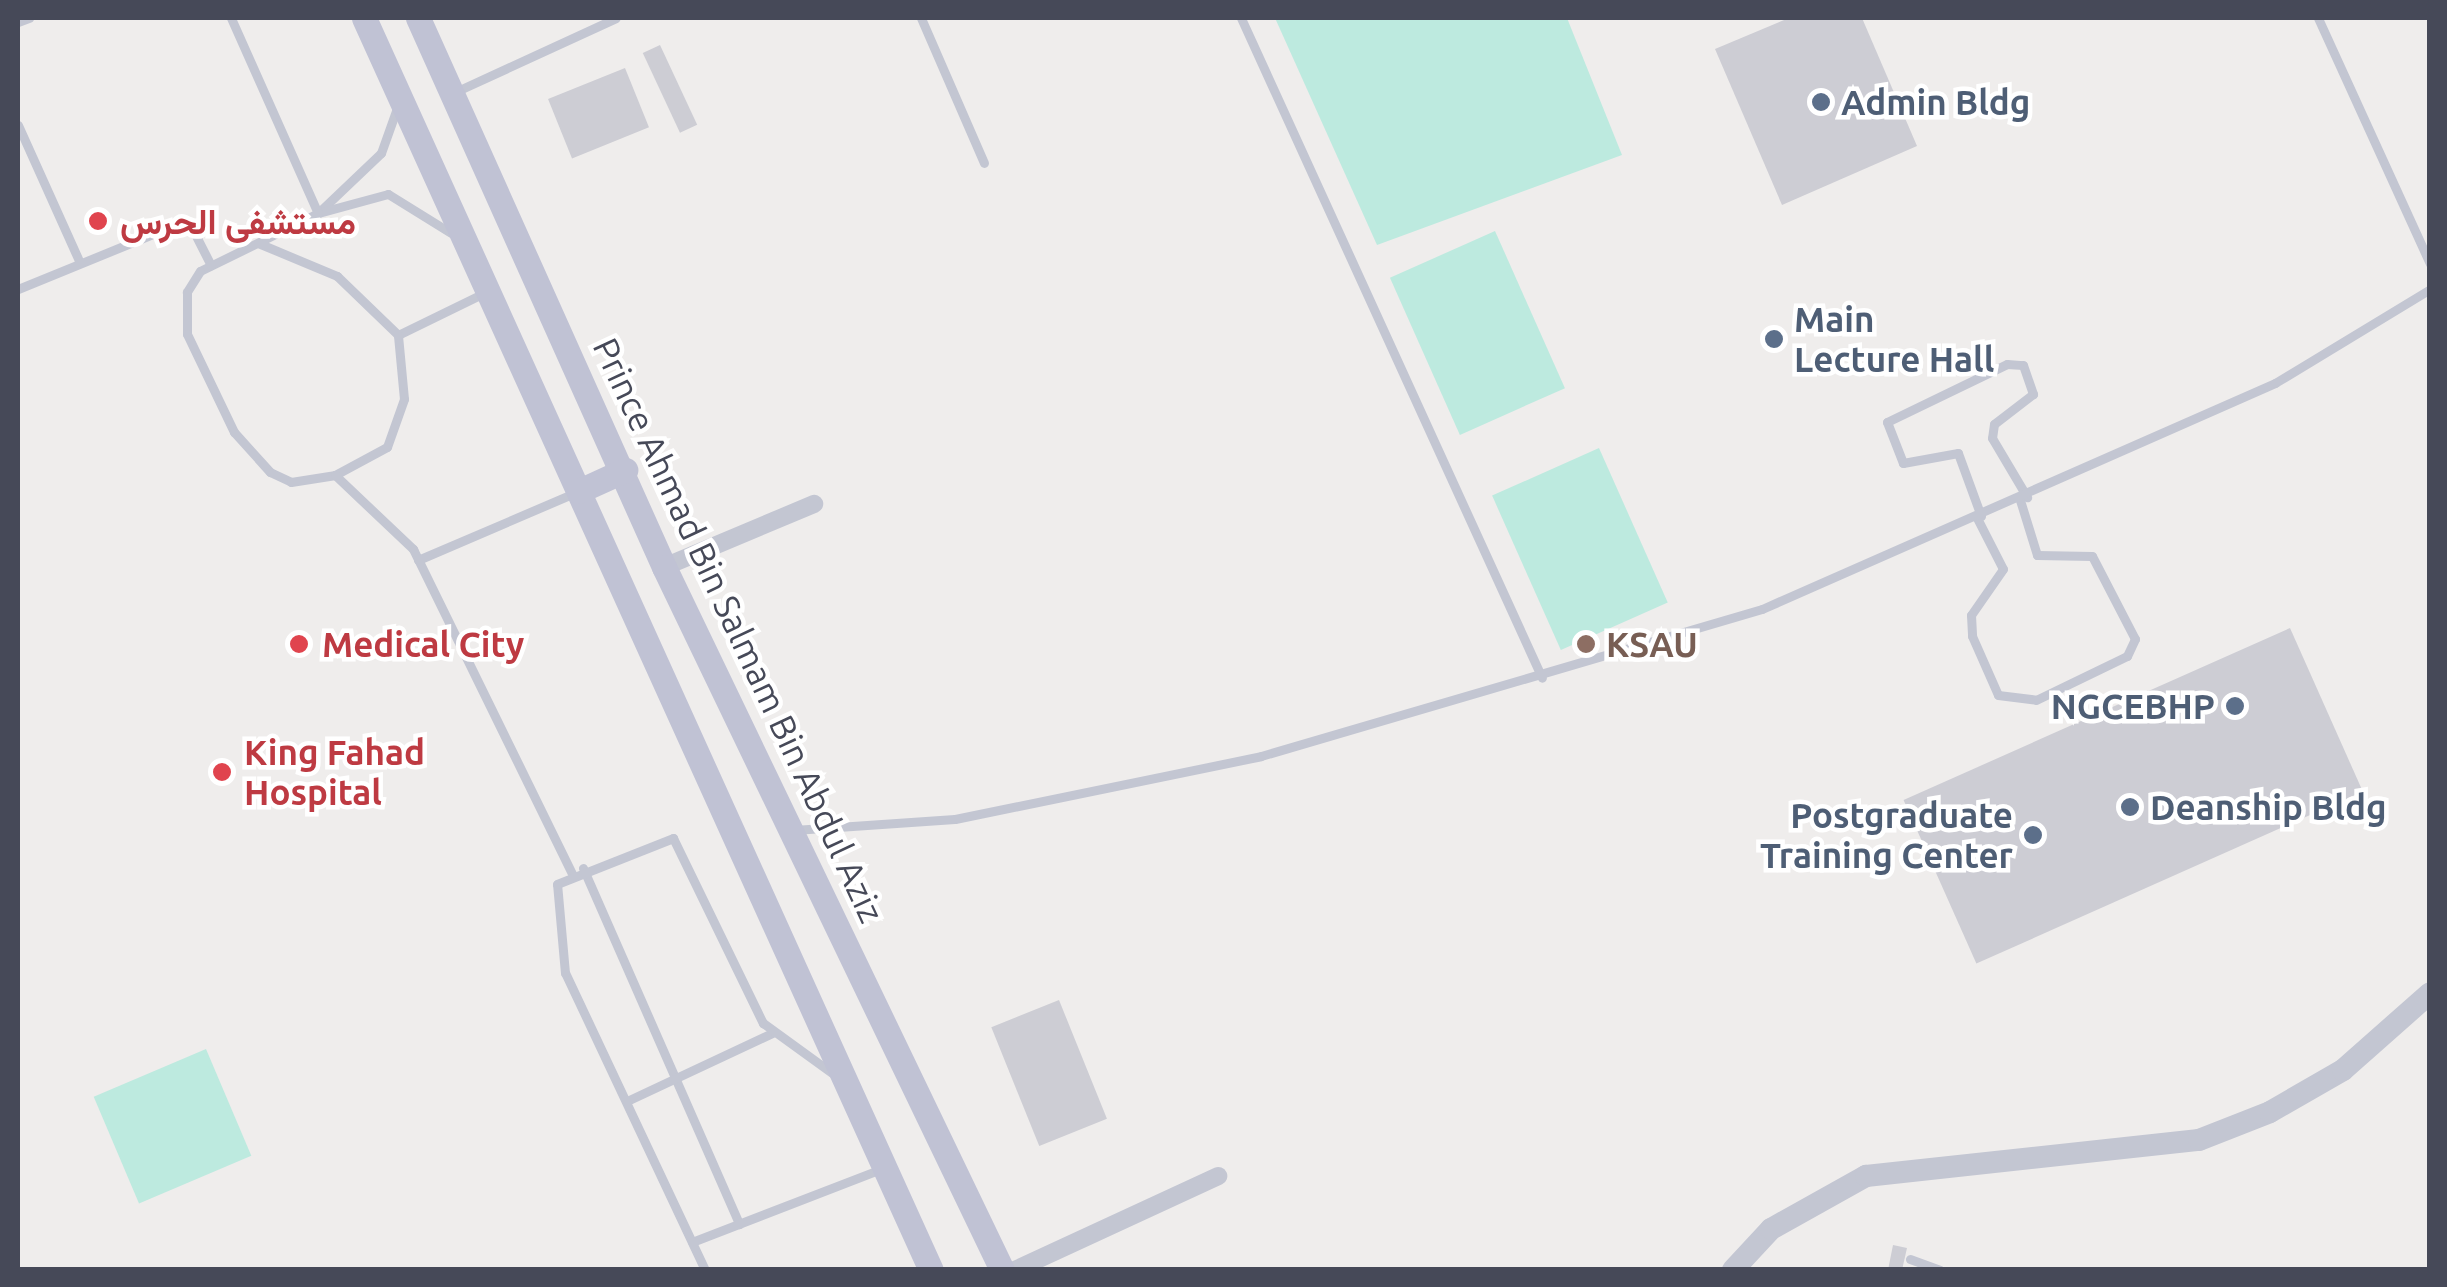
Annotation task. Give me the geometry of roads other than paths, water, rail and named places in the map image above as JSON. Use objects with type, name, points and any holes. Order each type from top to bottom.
[{"type":"main road","points":[[364,18],[466,250],[493,288],[579,491],[931,1270]]},
{"type":"main road","name":"Prince Ahmad Bin Salmam Bin Abdul Aziz","points":[[418,18],[625,470],[664,566],[1002,1270]]},
{"type":"main road","points":[[579,491],[625,470]]},
{"type":"street","points":[[664,566],[814,504]]},
{"type":"street","points":[[1733,1270],[1771,1229],[1866,1176],[2074,1158],[2217,1133],[2343,1070],[2430,993]]},
{"type":"street","points":[[1015,1270],[1218,1176]]},
{"type":"lane","points":[[18,22],[29,18]]},
{"type":"lane","points":[[232,18],[318,214]]},
{"type":"lane","points":[[453,92],[616,18]]},
{"type":"lane","points":[[921,18],[984,163]]},
{"type":"lane","points":[[1241,18],[1542,678]]},
{"type":"lane","points":[[2318,18],[2430,264]]},
{"type":"lane","points":[[318,214],[390,140],[400,95]]},
{"type":"lane","points":[[18,125],[80,264]]},
{"type":"lane","points":[[258,242],[337,276],[398,335],[404,399],[387,446],[336,475],[291,482],[270,472],[234,432],[187,334],[187,292],[211,266],[258,242],[318,214],[388,194],[438,218],[466,250]]},
{"type":"lane","points":[[18,289],[174,225],[194,234],[211,266]]},
{"type":"lane","points":[[398,335],[493,288]]},
{"type":"lane","points":[[789,831],[974,815],[1261,756],[1542,678],[1762,609],[2023,498],[2275,383],[2430,289]]},
{"type":"lane","points":[[2006,364],[2023,366],[2034,394],[1994,424],[1992,438],[2023,498],[2037,556],[2092,556],[2136,639],[2126,656],[2036,700],[1998,695],[1972,636],[1971,615],[2002,569],[1979,517],[1958,452],[1902,463],[1887,422],[2006,364]]},
{"type":"lane","points":[[336,475],[418,560],[572,873]]},
{"type":"lane","points":[[418,560],[579,491]]},
{"type":"lane","points":[[705,1270],[558,950],[554,894],[572,873],[673,838],[772,1033],[847,1082]]},
{"type":"lane","points":[[584,868],[739,1224]]},
{"type":"lane","points":[[627,1101],[772,1033]]},
{"type":"lane","points":[[692,1242],[883,1169]]},
{"type":"lane","points":[[1910,1259],[1940,1270]]},
{"type":"place","name":"Admin Bldg","points":[[1821,102]]},
{"type":"place","name":"مستشفى الحرس","points":[[98,221]]},
{"type":"place","name":"Main Lecture Hall","points":[[1774,339]]},
{"type":"place","name":"Medical City","points":[[299,644]]},
{"type":"place","name":"KSAU","points":[[1586,644]]},
{"type":"place","name":"NGCEBHP","points":[[2235,706]]},
{"type":"place","name":"King Fahad Hospital","points":[[222,772]]},
{"type":"place","name":"Deanship Bldg","points":[[2130,807]]},
{"type":"place","name":"Postgraduate Training Center","points":[[2033,835]]}]
